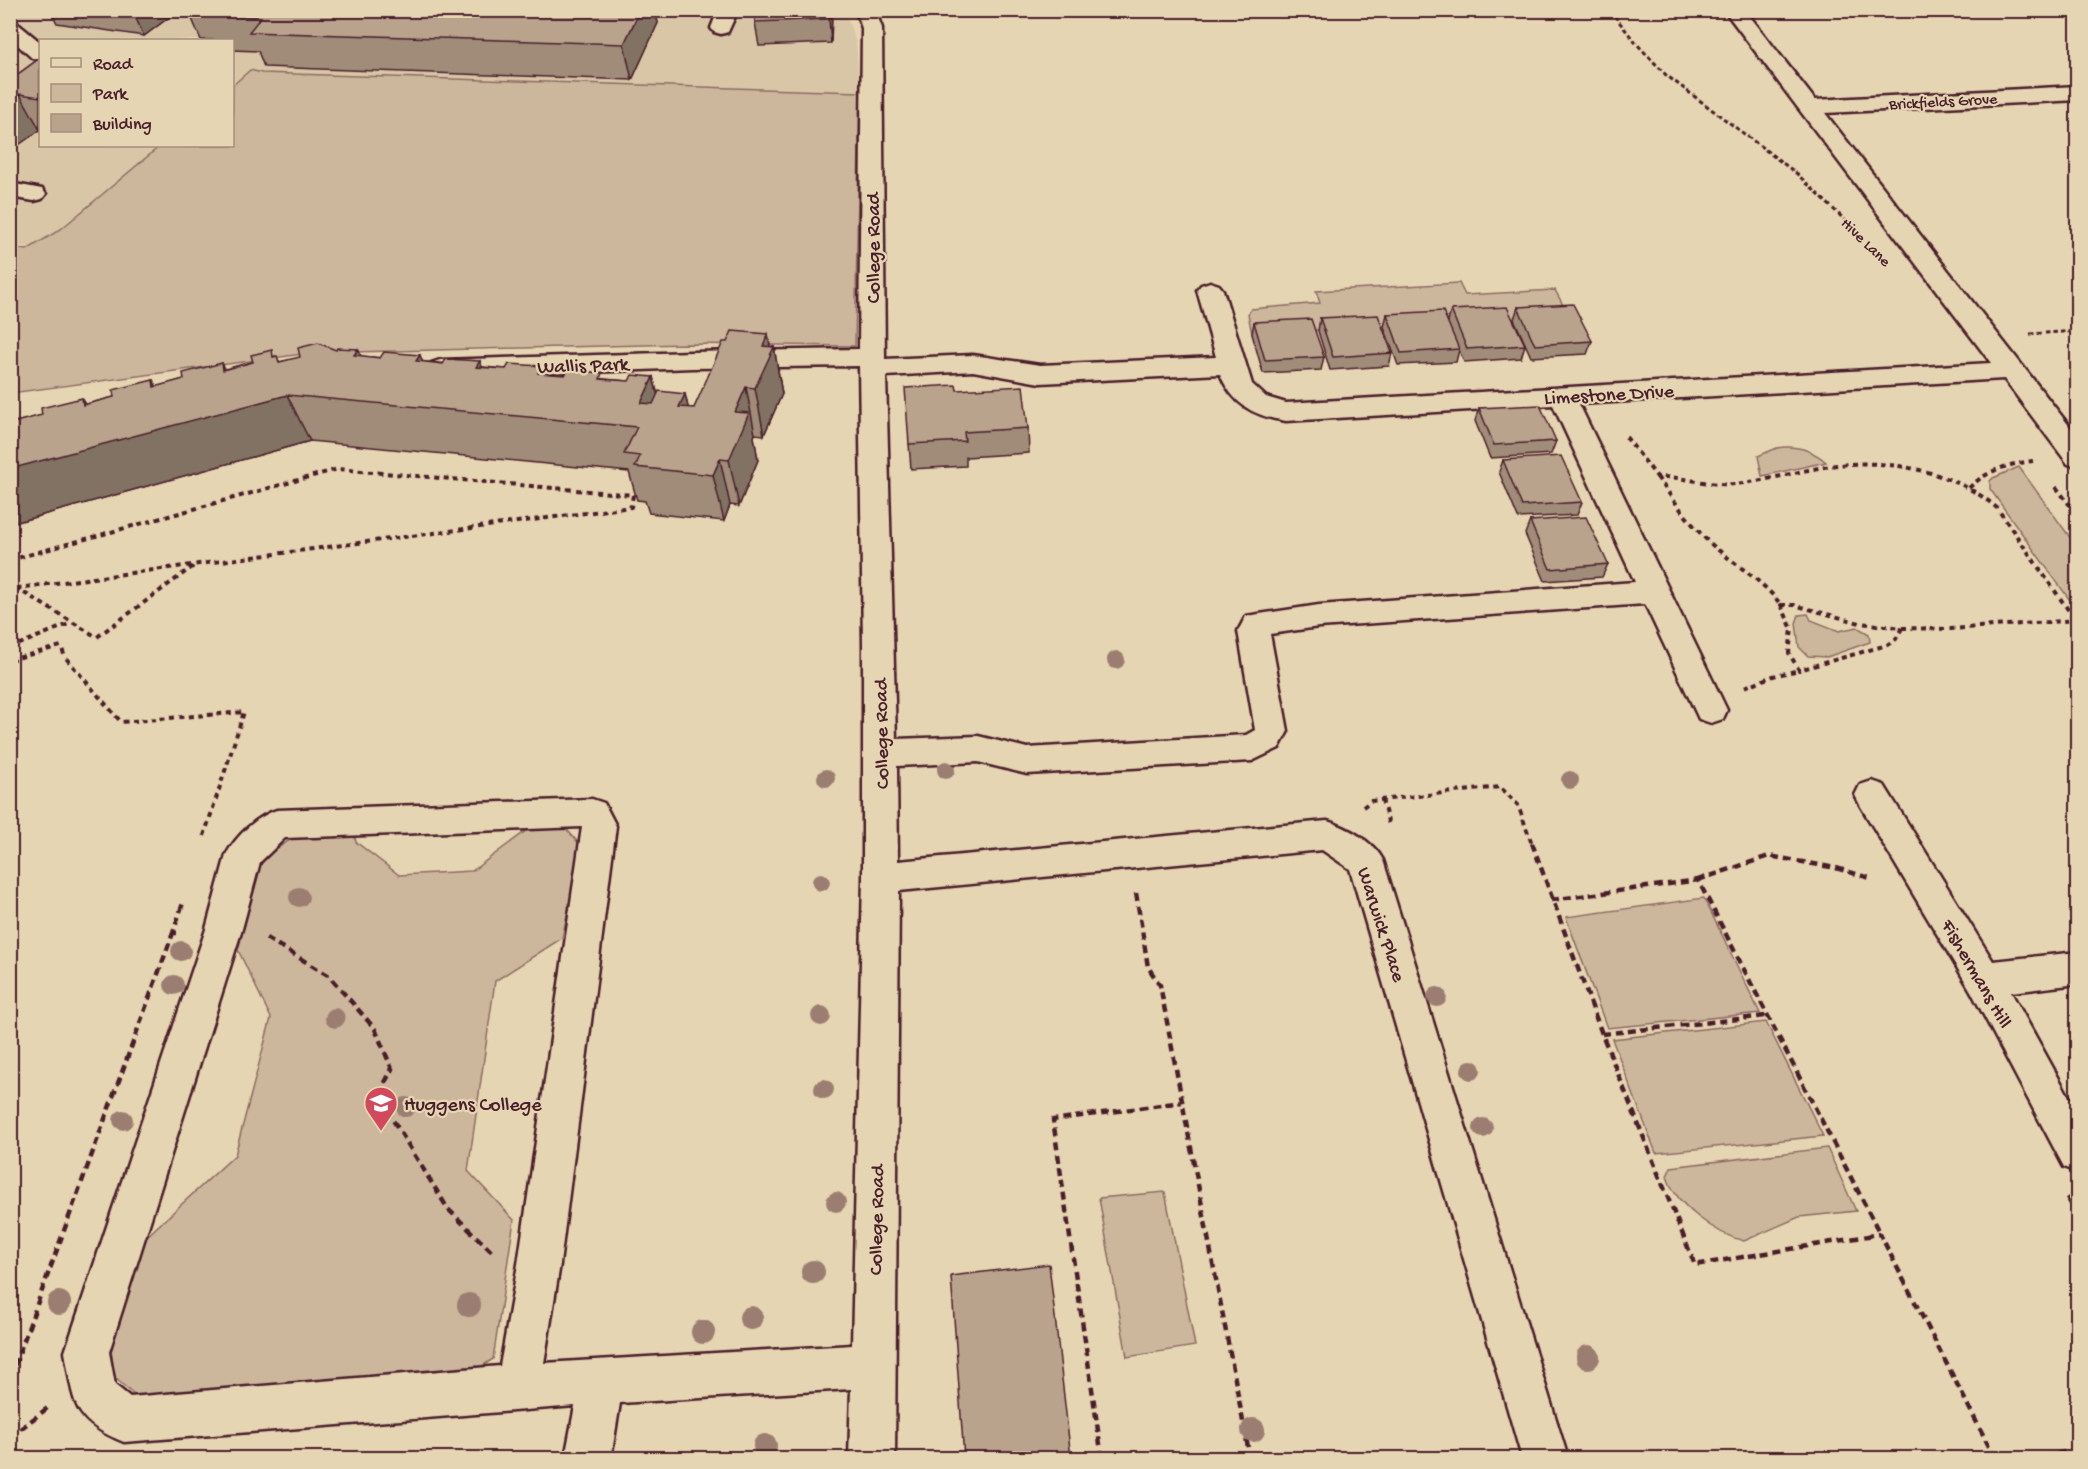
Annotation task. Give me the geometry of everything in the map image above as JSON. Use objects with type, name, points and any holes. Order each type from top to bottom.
[{"type":"street","name":"College Road","points":[[865,10],[872,27],[872,362],[881,753],[872,1458]]},
{"type":"street","name":"Hive Lane","points":[[1734,10],[2078,458]]},
{"type":"street","points":[[10,27],[39,52]]},
{"type":"street","name":"Brickfields Grove","points":[[1808,107],[2078,93]]},
{"type":"street","points":[[10,190],[34,194]]},
{"type":"street","name":"Limestone Drive","points":[[1210,290],[1237,384],[1248,397],[1266,408],[1286,412],[2010,370]]},
{"type":"street","name":"Wallis Park","points":[[410,370],[692,360],[974,363],[1040,374],[1231,365]]},
{"type":"street","points":[[1562,396],[1653,592],[1708,703]]},
{"type":"street","points":[[881,753],[978,749],[1027,761],[1252,748],[1267,739],[1272,728],[1254,631],[1257,624],[1319,616],[1653,592]]},
{"type":"street","name":"Fishermans Hill","points":[[1872,795],[1984,980],[2078,1153]]},
{"type":"street","points":[[518,1387],[539,1264],[598,826],[592,813],[277,824],[244,855],[224,929],[87,1352],[95,1398],[124,1420],[518,1387],[873,1366]]},
{"type":"street","points":[[881,878],[1328,835]]},
{"type":"street","name":"Warwick Place","points":[[1328,835],[1365,860],[1545,1458]]},
{"type":"street","points":[[1984,980],[2078,968]]},
{"type":"street","points":[[588,1458],[601,1382]]},
{"type":"path","name":"Hive Lane","points":[[1610,10],[1635,42],[1666,75],[1796,173],[1852,227]]},
{"type":"path","points":[[1623,433],[1707,540],[1770,590],[1781,605],[1792,629],[1789,653],[1799,670]]},
{"type":"path","points":[[1969,488],[1981,477],[2011,464],[2036,460],[2029,452]]},
{"type":"path","points":[[1657,477],[1665,476],[1716,485],[1755,482],[1838,465],[1864,465],[1921,473],[1950,480],[1986,498],[1997,508],[2077,621]]},
{"type":"path","points":[[10,560],[338,469],[633,495],[631,507],[13,588]]},
{"type":"path","points":[[2054,485],[2078,516]]},
{"type":"path","points":[[13,588],[97,637],[195,564]]},
{"type":"path","points":[[1781,605],[1794,605],[1860,623],[1902,628],[1962,629],[2077,621]]},
{"type":"path","points":[[10,648],[72,622]]},
{"type":"path","points":[[1708,703],[1773,676],[1887,645],[1896,639],[1902,628]]},
{"type":"path","points":[[10,660],[61,646],[65,657],[121,722],[244,712],[202,844]]},
{"type":"path","points":[[1328,835],[1371,801],[1500,788],[1518,805],[1602,1034],[1695,1265],[1880,1234]]},
{"type":"path","points":[[1129,854],[1148,967],[1160,985],[1250,1458]]},
{"type":"path","points":[[1551,900],[1698,880],[1769,856],[1836,868],[1875,879],[1899,901],[1934,898]]},
{"type":"path","points":[[1698,880],[1995,1458]]},
{"type":"path","points":[[10,1378],[174,933],[184,900]]},
{"type":"path","points":[[174,933],[224,929],[256,932],[328,975],[375,1029],[392,1069],[378,1096],[448,1209],[492,1253],[539,1264]]},
{"type":"path","points":[[1602,1034],[1766,1016]]},
{"type":"path","points":[[1102,1458],[1053,1120],[1182,1102]]},
{"type":"path","points":[[2031,1458],[2078,1450]]},
{"type":"shaded area","points":[[845,10],[856,43],[860,92],[262,73],[250,70],[234,84],[234,39],[39,39],[39,147],[160,147],[39,249],[11,245],[11,11]]},
{"type":"green space","points":[[250,70],[262,73],[860,92],[855,346],[685,344],[310,353],[11,393],[10,248],[27,250],[61,229],[159,147],[234,147],[234,84]]},
{"type":"green space","points":[[1459,283],[1465,295],[1555,290],[1569,316],[1252,334],[1248,314],[1251,309],[1320,303],[1316,291]]},
{"type":"green space","points":[[1777,448],[1803,449],[1826,462],[1762,476],[1758,456]]},
{"type":"green space","points":[[2019,467],[2077,547],[2077,598],[2069,599],[1990,489],[1990,481],[1993,478]]},
{"type":"green space","points":[[1808,614],[1811,620],[1839,631],[1857,627],[1869,634],[1870,642],[1827,657],[1808,656],[1799,647],[1796,623],[1799,615]]},
{"type":"green space","points":[[538,822],[562,824],[582,847],[562,938],[495,981],[468,1171],[514,1220],[493,1359],[464,1378],[143,1403],[114,1377],[110,1340],[144,1239],[235,1155],[271,1018],[238,950],[260,865],[276,849],[296,836],[353,829],[356,842],[399,875],[472,871]]},
{"type":"green space","points":[[1704,898],[1760,1013],[1607,1028],[1566,917]]},
{"type":"green space","points":[[1766,1022],[1823,1136],[1656,1153],[1612,1039]]},
{"type":"green space","points":[[1827,1148],[1856,1211],[1799,1217],[1744,1241],[1721,1232],[1698,1217],[1678,1197],[1667,1176],[1671,1167]]},
{"type":"green space","points":[[1165,1192],[1195,1346],[1127,1357],[1099,1198]]},
{"type":"building","points":[[193,10],[640,10],[624,44],[249,32],[261,17],[190,14]]},
{"type":"building","points":[[756,10],[829,10],[829,19],[755,22]]},
{"type":"building","points":[[39,59],[39,97],[20,94],[10,100],[10,80]]},
{"type":"building","points":[[1573,304],[1592,341],[1535,345],[1518,307]]},
{"type":"building","points":[[1507,307],[1525,345],[1467,349],[1451,310]]},
{"type":"building","points":[[1443,311],[1459,349],[1401,353],[1387,314]]},
{"type":"building","points":[[1378,315],[1392,353],[1333,357],[1320,318]]},
{"type":"building","points":[[1311,319],[1324,357],[1265,360],[1254,322]]},
{"type":"building","points":[[732,331],[768,334],[763,346],[774,347],[755,388],[746,387],[735,412],[749,413],[729,460],[720,459],[713,475],[635,467],[640,456],[624,454],[637,427],[287,395],[10,469],[10,416],[12,416],[12,423],[42,415],[41,408],[82,398],[83,405],[114,397],[113,390],[153,380],[154,387],[184,379],[183,373],[222,363],[223,370],[253,362],[251,355],[272,350],[273,357],[277,356],[279,362],[300,357],[298,348],[318,343],[336,350],[337,348],[358,349],[354,355],[380,358],[384,352],[420,355],[416,361],[443,364],[446,359],[480,361],[476,367],[506,369],[509,364],[541,366],[538,373],[565,375],[568,370],[602,373],[600,379],[629,381],[632,375],[653,377],[641,403],[653,404],[659,391],[685,394],[679,407],[694,408],[723,342],[727,342]]},
{"type":"building","points":[[956,385],[957,390],[1023,386],[1028,428],[964,432],[965,441],[909,444],[905,388]]},
{"type":"building","points":[[1540,405],[1556,441],[1494,445],[1479,408]]},
{"type":"building","points":[[1561,456],[1582,502],[1522,506],[1503,460]]},
{"type":"building","points":[[1586,517],[1608,564],[1550,569],[1530,521]]},
{"type":"building","points":[[1049,1264],[1071,1458],[964,1458],[951,1276]]},
{"type":"place","name":"Huggens College","points":[[381,1132]]}]
